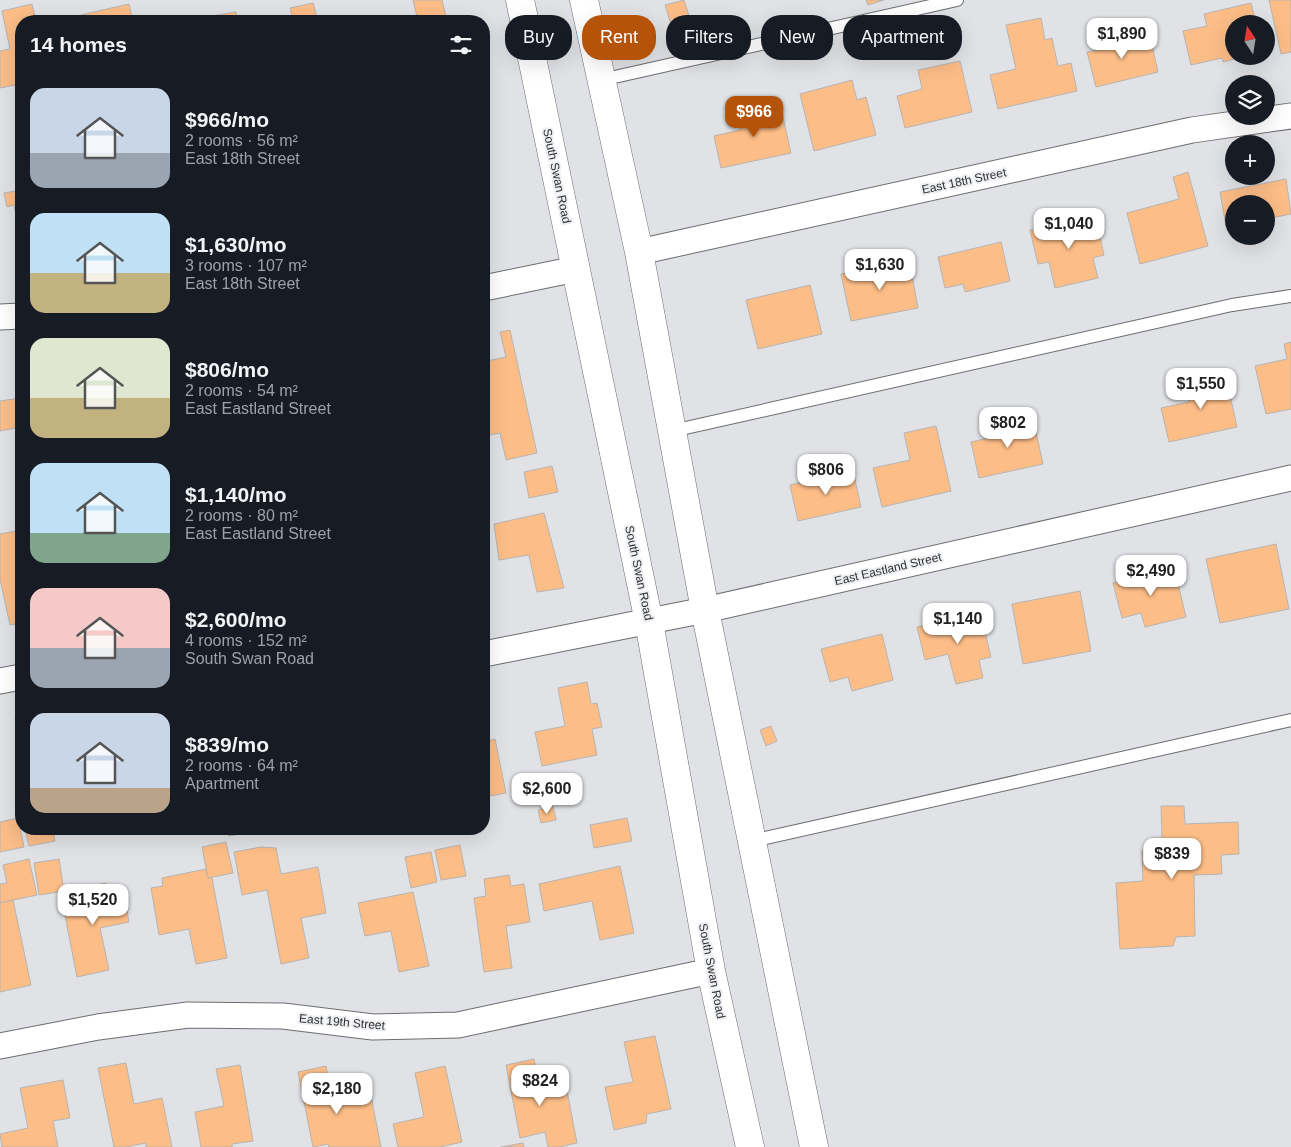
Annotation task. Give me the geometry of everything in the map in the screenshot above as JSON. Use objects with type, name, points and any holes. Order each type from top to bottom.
[{"type":"main road","name":"South Swan Road","points":[[520,0],[649,622],[711,971],[750,1147]]},
{"type":"main road","points":[[584,0],[639,252],[705,610],[814,1147]]},
{"type":"street","name":"East 18th Street","points":[[639,252],[1192,130],[1291,116]]},
{"type":"street","points":[[490,287],[576,269]]},
{"type":"street","points":[[0,317],[15,316]]},
{"type":"street","name":"East Eastland Street","points":[[490,653],[705,610],[1291,478]]},
{"type":"street","points":[[0,681],[15,678]]},
{"type":"street","name":"East 19th Street","points":[[0,1046],[98,1027],[188,1015],[283,1016],[373,1027],[458,1025],[711,971]]},
{"type":"lane","points":[[601,80],[957,0]]},
{"type":"lane","points":[[672,431],[1232,305],[1291,296]]},
{"type":"lane","points":[[752,841],[1291,720]]},
{"type":"building","points":[[413,0],[442,0],[446,15],[417,15]]},
{"type":"building","points":[[684,0],[689,15],[668,15],[665,5]]},
{"type":"building","points":[[866,0],[884,0],[868,5]]},
{"type":"building","points":[[1269,0],[1291,0],[1291,52],[1281,54],[1275,27],[1275,15],[1272,15]]},
{"type":"building","points":[[313,3],[316,15],[292,15],[290,8]]},
{"type":"building","points":[[1251,3],[1254,15],[1225,15],[1225,62],[1223,62],[1222,58],[1191,65],[1183,31],[1207,26],[1204,14]]},
{"type":"building","points":[[32,4],[35,15],[15,15],[15,85],[0,88],[0,51],[10,49],[2,11]]},
{"type":"building","points":[[129,4],[132,15],[81,15]]},
{"type":"building","points":[[236,12],[237,15],[217,15]]},
{"type":"building","points":[[1041,18],[1045,40],[1052,38],[1058,66],[1071,63],[1077,91],[998,109],[990,75],[1016,69],[1006,25]]},
{"type":"building","points":[[1135,33],[1137,44],[1151,41],[1158,72],[1096,87],[1087,52],[1104,49],[1102,41]]},
{"type":"building","points":[[960,61],[972,112],[905,128],[897,96],[922,89],[918,70]]},
{"type":"building","points":[[852,80],[857,100],[866,97],[876,135],[814,151],[800,94]]},
{"type":"building","points":[[780,104],[791,153],[721,168],[714,136],[740,130],[736,114]]},
{"type":"building","points":[[1188,172],[1208,246],[1140,264],[1127,213],[1179,199],[1173,177]]},
{"type":"building","points":[[1286,179],[1291,214],[1275,217],[1275,195],[1225,195],[1225,220],[1220,192],[1256,185],[1275,185],[1275,181]]},
{"type":"building","points":[[15,191],[15,210],[14,205],[7,207],[4,193]]},
{"type":"building","points":[[1095,215],[1104,255],[1093,258],[1098,278],[1055,288],[1049,262],[1038,264],[1030,230]]},
{"type":"building","points":[[1001,242],[1010,281],[965,292],[963,284],[945,288],[938,257]]},
{"type":"building","points":[[909,260],[918,308],[851,321],[841,274]]},
{"type":"building","points":[[810,285],[822,334],[758,349],[746,300]]},
{"type":"building","points":[[510,330],[537,453],[506,460],[500,433],[490,435],[490,360],[506,357],[500,332]]},
{"type":"building","points":[[1291,342],[1291,409],[1266,414],[1255,366],[1287,359],[1284,344]]},
{"type":"building","points":[[1225,373],[1237,427],[1169,442],[1161,408],[1189,402],[1185,382]]},
{"type":"building","points":[[15,399],[15,428],[0,431],[0,401]]},
{"type":"building","points":[[1033,418],[1043,464],[979,478],[971,442],[993,437],[990,427]]},
{"type":"building","points":[[936,426],[951,491],[882,507],[873,468],[910,460],[904,433]]},
{"type":"building","points":[[552,466],[558,492],[529,498],[524,472]]},
{"type":"building","points":[[853,471],[861,507],[798,521],[790,485]]},
{"type":"building","points":[[544,513],[564,588],[537,592],[529,555],[499,560],[494,524]]},
{"type":"building","points":[[15,531],[15,624],[10,625],[0,579],[0,534]]},
{"type":"building","points":[[1276,544],[1289,609],[1220,623],[1206,559]]},
{"type":"building","points":[[1174,567],[1186,617],[1145,627],[1141,613],[1122,618],[1113,583]]},
{"type":"building","points":[[1080,591],[1091,651],[1023,664],[1012,604]]},
{"type":"building","points":[[980,612],[991,657],[979,660],[983,678],[956,684],[948,654],[925,660],[917,627]]},
{"type":"building","points":[[882,634],[893,680],[852,691],[848,677],[830,682],[821,649]]},
{"type":"building","points":[[587,682],[591,704],[597,703],[602,727],[592,729],[597,755],[542,766],[535,732],[565,726],[558,688]]},
{"type":"building","points":[[771,726],[777,741],[766,746],[760,730]]},
{"type":"building","points":[[495,739],[506,793],[490,796],[490,740]]},
{"type":"building","points":[[553,806],[556,820],[541,823],[538,810]]},
{"type":"building","points":[[1161,806],[1184,806],[1185,824],[1238,822],[1239,854],[1221,855],[1222,874],[1194,875],[1195,936],[1176,937],[1173,946],[1120,949],[1116,883],[1143,881],[1142,851],[1153,838],[1162,838]]},
{"type":"building","points":[[627,818],[632,841],[594,848],[590,825]]},
{"type":"building","points":[[15,819],[15,835],[22,835],[24,847],[0,852],[0,822]]},
{"type":"building","points":[[26,835],[54,835],[55,841],[29,846]]},
{"type":"building","points":[[226,842],[233,873],[208,878],[202,847]]},
{"type":"building","points":[[460,845],[466,876],[441,880],[435,850]]},
{"type":"building","points":[[261,847],[276,848],[281,874],[318,867],[326,913],[301,918],[309,958],[281,964],[267,890],[242,895],[234,852]]},
{"type":"building","points":[[431,852],[437,882],[411,888],[405,857]]},
{"type":"building","points":[[29,859],[37,895],[0,903],[0,884],[7,883],[3,865]]},
{"type":"building","points":[[59,859],[64,891],[39,895],[34,863]]},
{"type":"building","points":[[620,866],[634,933],[600,940],[592,901],[544,911],[539,884]]},
{"type":"building","points":[[206,869],[208,878],[212,878],[227,958],[196,964],[189,929],[159,935],[151,888],[163,886],[162,878]]},
{"type":"building","points":[[509,875],[511,886],[524,884],[530,922],[506,926],[512,968],[484,972],[474,898],[486,896],[484,879]]},
{"type":"building","points":[[106,883],[108,892],[123,889],[129,922],[100,928],[109,970],[77,977],[63,905],[84,901],[82,888]]},
{"type":"building","points":[[413,892],[429,966],[399,972],[391,931],[365,936],[358,903]]},
{"type":"building","points":[[13,900],[31,985],[0,992],[0,903]]},
{"type":"building","points":[[655,1036],[671,1109],[647,1114],[646,1123],[614,1130],[605,1087],[633,1082],[624,1042]]},
{"type":"building","points":[[534,1059],[542,1096],[567,1091],[577,1143],[559,1147],[548,1147],[545,1132],[520,1138],[506,1065]]},
{"type":"building","points":[[126,1063],[134,1104],[162,1098],[172,1147],[146,1147],[146,1143],[114,1147],[98,1068]]},
{"type":"building","points":[[240,1065],[253,1141],[232,1144],[232,1147],[201,1147],[195,1112],[224,1106],[216,1069]]},
{"type":"building","points":[[326,1066],[333,1104],[371,1096],[381,1147],[329,1147],[328,1144],[313,1147],[298,1072]]},
{"type":"building","points":[[445,1066],[462,1142],[440,1147],[398,1147],[393,1124],[424,1117],[415,1073]]},
{"type":"building","points":[[63,1080],[70,1118],[53,1121],[58,1147],[2,1147],[0,1134],[28,1128],[20,1088]]},
{"type":"building","points":[[523,1143],[524,1147],[501,1147]]}]
